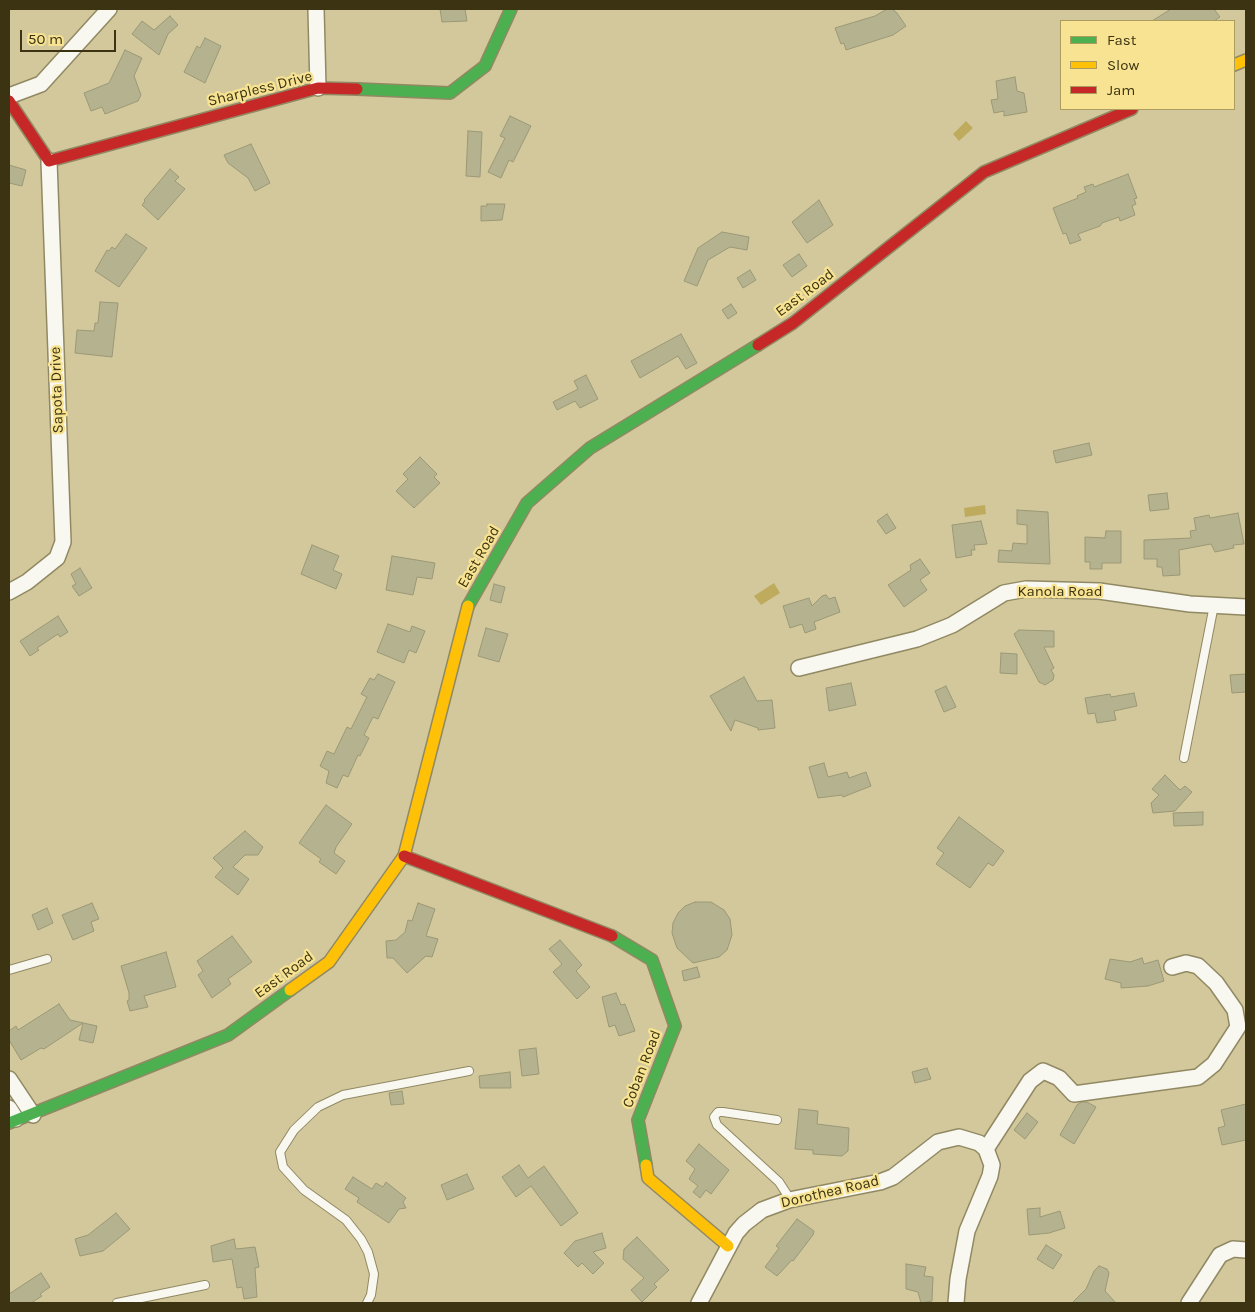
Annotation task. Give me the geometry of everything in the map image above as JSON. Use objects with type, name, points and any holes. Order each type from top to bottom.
[{"type":"street","points":[[9,96],[41,84],[109,9]]},
{"type":"street","points":[[316,9],[318,88]]},
{"type":"street","name":"Sharpless Drive","points":[[49,161],[318,88],[450,93],[486,66],[511,9]]},
{"type":"street","points":[[9,101],[49,161]]},
{"type":"street","name":"East Road","points":[[11,1117],[33,1115],[228,1035],[329,962],[404,856],[469,603],[528,503],[590,448],[793,322],[984,172],[1130,110]]},
{"type":"street","name":"Sapota Drive","points":[[9,592],[27,582],[57,558],[63,542],[49,161]]},
{"type":"street","name":"Kanola Road","points":[[799,668],[917,639],[952,625],[1004,593],[1026,590],[1098,591],[1214,606],[1246,607]]},
{"type":"street","name":"Coban Road","points":[[404,856],[605,931],[652,960],[674,1026],[638,1120],[648,1178],[728,1246]]},
{"type":"street","points":[[956,1303],[958,1273],[967,1231],[990,1176],[992,1165],[986,1149],[1030,1081],[1043,1071],[1059,1078],[1074,1094],[1198,1077],[1214,1064],[1238,1027],[1235,1010],[1216,984],[1198,966],[1186,963],[1172,967]]},
{"type":"street","points":[[9,1079],[33,1115]]},
{"type":"street","name":"Dorothea Road","points":[[699,1303],[728,1246],[744,1224],[772,1205],[790,1199],[865,1186],[886,1179],[904,1169],[928,1148],[949,1138],[970,1139],[979,1142],[986,1149]]},
{"type":"street","points":[[1189,1303],[1220,1255],[1233,1249],[1246,1250]]},
{"type":"lane","points":[[1184,758],[1214,606]]},
{"type":"lane","points":[[9,970],[48,959]]},
{"type":"lane","points":[[367,1303],[371,1296],[374,1274],[368,1252],[361,1239],[346,1220],[299,1185],[283,1167],[280,1152],[294,1130],[318,1107],[343,1095],[469,1071]]},
{"type":"lane","points":[[777,1120],[718,1112],[714,1117],[717,1125],[779,1182],[790,1199]]},
{"type":"lane","points":[[117,1303],[205,1285]]},
{"type":"shaded area","points":[[966,121],[973,128],[959,141],[953,134]]},
{"type":"shaded area","points":[[985,505],[986,514],[965,517],[964,508]]},
{"type":"shaded area","points":[[774,583],[780,593],[761,605],[754,596]]},
{"type":"building","points":[[440,9],[465,9],[467,21],[442,22]]},
{"type":"building","points":[[887,9],[892,9],[897,13],[906,26],[893,35],[846,50],[844,43],[841,44],[835,28],[875,16]]},
{"type":"building","points":[[1171,9],[1214,9],[1220,17],[1216,20],[1154,20]]},
{"type":"building","points":[[170,16],[178,25],[168,34],[159,55],[132,34],[142,21],[154,30]]},
{"type":"building","points":[[205,38],[221,46],[205,83],[184,72],[197,46],[200,48]]},
{"type":"building","points":[[125,50],[142,58],[134,76],[141,95],[138,101],[105,114],[102,107],[91,111],[84,93],[109,83]]},
{"type":"building","points":[[1015,77],[1017,91],[1024,93],[1027,112],[1004,116],[1004,111],[994,113],[991,100],[998,99],[996,81]]},
{"type":"building","points":[[510,116],[531,126],[513,162],[509,160],[501,178],[488,172],[505,138],[500,136]]},
{"type":"building","points":[[468,131],[482,132],[480,177],[466,176]]},
{"type":"building","points":[[251,144],[270,183],[255,191],[248,178],[228,163],[224,155]]},
{"type":"building","points":[[9,165],[26,170],[22,186],[9,183]]},
{"type":"building","points":[[170,169],[179,177],[175,181],[185,189],[158,220],[142,205]]},
{"type":"building","points":[[1128,174],[1137,198],[1134,199],[1136,204],[1132,206],[1135,215],[1120,221],[1119,217],[1102,223],[1100,226],[1078,234],[1081,240],[1070,244],[1066,233],[1063,234],[1053,208],[1078,198],[1077,196],[1086,192],[1084,187],[1093,184],[1094,187]]},
{"type":"building","points":[[819,200],[833,225],[807,243],[792,222]]},
{"type":"building","points":[[487,204],[505,204],[502,220],[481,221],[481,206],[487,206]]},
{"type":"building","points":[[722,232],[749,237],[747,250],[730,247],[708,260],[697,286],[684,281],[698,248]]},
{"type":"building","points":[[126,234],[147,248],[119,287],[95,271],[107,250],[109,251],[112,247],[115,249]]},
{"type":"building","points":[[799,254],[807,266],[792,277],[783,265]]},
{"type":"building","points":[[750,270],[756,280],[743,288],[737,278]]},
{"type":"building","points":[[100,302],[118,303],[112,357],[75,353],[77,330],[94,331],[95,323],[98,323]]},
{"type":"building","points":[[731,304],[737,313],[728,319],[722,310]]},
{"type":"building","points":[[681,334],[697,363],[686,369],[678,356],[640,378],[631,361]]},
{"type":"building","points":[[586,375],[598,399],[580,408],[575,401],[557,410],[553,402],[578,389],[574,381]]},
{"type":"building","points":[[1089,443],[1092,455],[1056,463],[1053,451]]},
{"type":"building","points":[[420,457],[437,474],[434,477],[440,483],[414,508],[396,491],[408,479],[403,474]]},
{"type":"building","points":[[1167,493],[1169,509],[1150,511],[1148,495]]},
{"type":"building","points":[[1017,510],[1048,512],[1050,564],[998,562],[999,550],[1012,551],[1013,543],[1027,544],[1027,525],[1017,524]]},
{"type":"building","points":[[1238,513],[1244,544],[1233,545],[1234,548],[1215,552],[1211,544],[1179,550],[1180,575],[1163,576],[1162,567],[1157,567],[1157,559],[1144,559],[1144,540],[1191,538],[1190,531],[1196,530],[1194,518],[1209,515],[1210,518]]},
{"type":"building","points":[[887,514],[896,528],[886,534],[877,521]]},
{"type":"building","points":[[981,521],[987,544],[974,545],[975,550],[971,550],[972,555],[956,558],[952,525]]},
{"type":"building","points":[[1106,531],[1121,531],[1121,563],[1102,563],[1102,569],[1090,569],[1090,562],[1085,562],[1085,537],[1105,538]]},
{"type":"building","points":[[312,545],[339,556],[333,570],[342,574],[336,589],[301,574]]},
{"type":"building","points":[[392,556],[435,563],[432,579],[417,577],[413,595],[386,590]]},
{"type":"building","points":[[920,559],[930,573],[920,580],[927,590],[904,607],[888,585],[911,570],[910,565]]},
{"type":"building","points":[[80,568],[92,588],[79,596],[72,586],[76,584],[71,574]]},
{"type":"building","points":[[494,584],[505,587],[501,603],[490,600]]},
{"type":"building","points":[[826,595],[829,599],[835,597],[840,612],[814,622],[816,629],[805,633],[802,624],[790,628],[783,606],[809,598],[812,606],[822,596]]},
{"type":"building","points":[[58,616],[68,632],[60,637],[58,634],[37,648],[39,650],[30,656],[20,641]]},
{"type":"building","points":[[388,624],[410,632],[412,626],[425,631],[416,653],[409,650],[404,663],[377,652]]},
{"type":"building","points":[[486,628],[508,634],[499,662],[478,656]]},
{"type":"building","points":[[1019,630],[1054,631],[1054,647],[1044,647],[1054,668],[1051,670],[1054,675],[1053,680],[1045,685],[1039,682],[1014,634]]},
{"type":"building","points":[[1001,653],[1017,654],[1017,674],[1000,673]]},
{"type":"building","points":[[378,674],[395,682],[378,719],[373,717],[364,735],[369,738],[360,756],[358,755],[348,777],[343,775],[337,788],[326,783],[329,771],[320,766],[327,751],[334,754],[347,727],[351,729],[367,697],[361,694],[370,678],[374,680]]},
{"type":"building","points":[[1246,674],[1246,692],[1232,693],[1230,675]]},
{"type":"building","points":[[744,677],[757,701],[772,700],[775,728],[758,730],[758,728],[735,720],[731,731],[710,696]]},
{"type":"building","points":[[851,683],[856,705],[829,711],[826,688]]},
{"type":"building","points":[[946,686],[956,707],[944,712],[935,691]]},
{"type":"building","points":[[1134,693],[1137,706],[1114,711],[1116,720],[1097,723],[1095,713],[1088,714],[1085,698],[1110,694],[1111,697]]},
{"type":"building","points":[[824,763],[828,777],[847,772],[849,778],[866,772],[871,786],[843,797],[842,795],[818,798],[809,767]]},
{"type":"building","points":[[1165,775],[1180,790],[1185,786],[1192,792],[1175,811],[1153,813],[1151,803],[1159,795],[1152,789]]},
{"type":"building","points":[[326,805],[352,824],[334,853],[345,861],[336,874],[319,862],[321,859],[299,843]]},
{"type":"building","points":[[1203,812],[1203,825],[1174,826],[1173,813]]},
{"type":"building","points":[[959,817],[1004,851],[993,866],[988,863],[970,888],[936,864],[944,853],[937,848]]},
{"type":"building","points":[[245,831],[263,847],[258,855],[245,855],[233,867],[249,879],[238,895],[215,877],[223,868],[213,858]]},
{"type":"building","points":[[695,902],[711,902],[724,910],[730,919],[732,935],[727,950],[719,957],[693,963],[677,948],[672,933],[673,923],[678,913],[685,906]]},
{"type":"building","points":[[92,903],[99,919],[91,922],[94,931],[73,940],[62,915]]},
{"type":"building","points":[[418,903],[435,909],[426,936],[438,939],[432,957],[426,956],[407,973],[393,958],[387,958],[386,941],[396,940],[405,932],[408,920],[412,921]]},
{"type":"building","points":[[47,908],[53,923],[38,930],[32,915]]},
{"type":"building","points":[[232,936],[252,962],[228,979],[231,984],[212,998],[198,975],[203,971],[197,961]]},
{"type":"building","points":[[560,940],[582,965],[576,971],[590,987],[577,999],[553,972],[562,964],[549,949]]},
{"type":"building","points":[[166,952],[176,987],[144,996],[148,1007],[130,1011],[127,1001],[129,1000],[129,993],[121,966]]},
{"type":"building","points":[[1142,958],[1144,964],[1158,960],[1164,981],[1148,986],[1121,988],[1121,983],[1105,979],[1110,959],[1130,962]]},
{"type":"building","points":[[697,967],[700,977],[684,981],[682,971]]},
{"type":"building","points":[[616,993],[621,1005],[625,1004],[635,1031],[619,1036],[615,1025],[609,1027],[602,997]]},
{"type":"building","points":[[59,1004],[70,1020],[97,1026],[93,1043],[79,1040],[83,1023],[44,1049],[41,1048],[21,1060],[9,1040],[9,1031],[16,1026],[18,1030]]},
{"type":"building","points":[[536,1048],[539,1074],[522,1076],[519,1050]]},
{"type":"building","points":[[927,1068],[931,1079],[915,1083],[912,1072]]},
{"type":"building","points":[[510,1072],[511,1088],[480,1088],[479,1076]]},
{"type":"building","points":[[402,1091],[404,1104],[391,1105],[389,1093]]},
{"type":"building","points":[[1081,1102],[1087,1102],[1096,1107],[1074,1144],[1060,1135],[1077,1105]]},
{"type":"building","points":[[1246,1104],[1246,1140],[1222,1145],[1218,1128],[1225,1126],[1221,1110]]},
{"type":"building","points":[[799,1109],[818,1111],[817,1124],[849,1128],[848,1151],[842,1156],[813,1154],[813,1150],[795,1149]]},
{"type":"building","points":[[1027,1113],[1038,1122],[1025,1139],[1014,1130]]},
{"type":"building","points":[[699,1144],[729,1170],[711,1194],[706,1190],[700,1198],[693,1192],[698,1186],[689,1179],[695,1169],[686,1161]]},
{"type":"building","points":[[519,1165],[528,1178],[544,1166],[578,1213],[561,1226],[531,1186],[516,1197],[502,1177]]},
{"type":"building","points":[[467,1174],[474,1189],[447,1200],[441,1185]]},
{"type":"building","points":[[353,1177],[372,1189],[376,1183],[383,1187],[386,1182],[406,1198],[403,1202],[406,1208],[399,1209],[389,1223],[357,1202],[359,1198],[345,1189]]},
{"type":"building","points":[[1040,1208],[1040,1217],[1060,1211],[1065,1228],[1049,1233],[1029,1235],[1027,1209]]},
{"type":"building","points":[[116,1213],[130,1229],[103,1251],[80,1256],[75,1239],[88,1235]]},
{"type":"building","points":[[797,1219],[814,1231],[813,1235],[793,1261],[777,1276],[765,1267],[779,1248],[776,1246]]},
{"type":"building","points":[[602,1233],[606,1248],[593,1252],[604,1263],[593,1274],[582,1263],[578,1267],[564,1253],[575,1241]]},
{"type":"building","points":[[637,1237],[669,1270],[654,1284],[657,1287],[642,1302],[631,1290],[644,1278],[623,1259],[624,1249]]},
{"type":"building","points":[[234,1239],[236,1249],[255,1247],[259,1267],[255,1268],[257,1297],[244,1299],[242,1287],[237,1288],[232,1259],[213,1262],[211,1246]]},
{"type":"building","points":[[1046,1245],[1062,1255],[1053,1269],[1037,1259]]},
{"type":"building","points":[[906,1264],[926,1267],[924,1276],[933,1277],[932,1301],[921,1303],[918,1292],[906,1289]]},
{"type":"building","points":[[1099,1266],[1107,1269],[1109,1273],[1105,1291],[1116,1303],[1072,1303],[1086,1289],[1094,1271]]},
{"type":"building","points":[[41,1273],[50,1287],[40,1294],[42,1296],[31,1303],[9,1303],[9,1294]]},
{"type":"traffic: fast","points":[[357,89],[450,93],[485,66],[511,9]]},
{"type":"traffic: fast","points":[[468,606],[527,503],[590,448],[758,345]]},
{"type":"traffic: fast","points":[[612,936],[652,960],[675,1026],[638,1120],[646,1165]]},
{"type":"traffic: fast","points":[[9,1123],[228,1035],[290,990]]},
{"type":"traffic: slow","points":[[1235,65],[1246,60]]},
{"type":"traffic: slow","points":[[290,990],[329,962],[404,856],[468,606]]},
{"type":"traffic: slow","points":[[646,1165],[648,1178],[728,1246]]},
{"type":"traffic: jam","points":[[9,101],[49,161],[318,88],[357,89]]},
{"type":"traffic: jam","points":[[758,345],[793,323],[984,172],[1130,110]]},
{"type":"traffic: jam","points":[[404,856],[612,936]]}]
